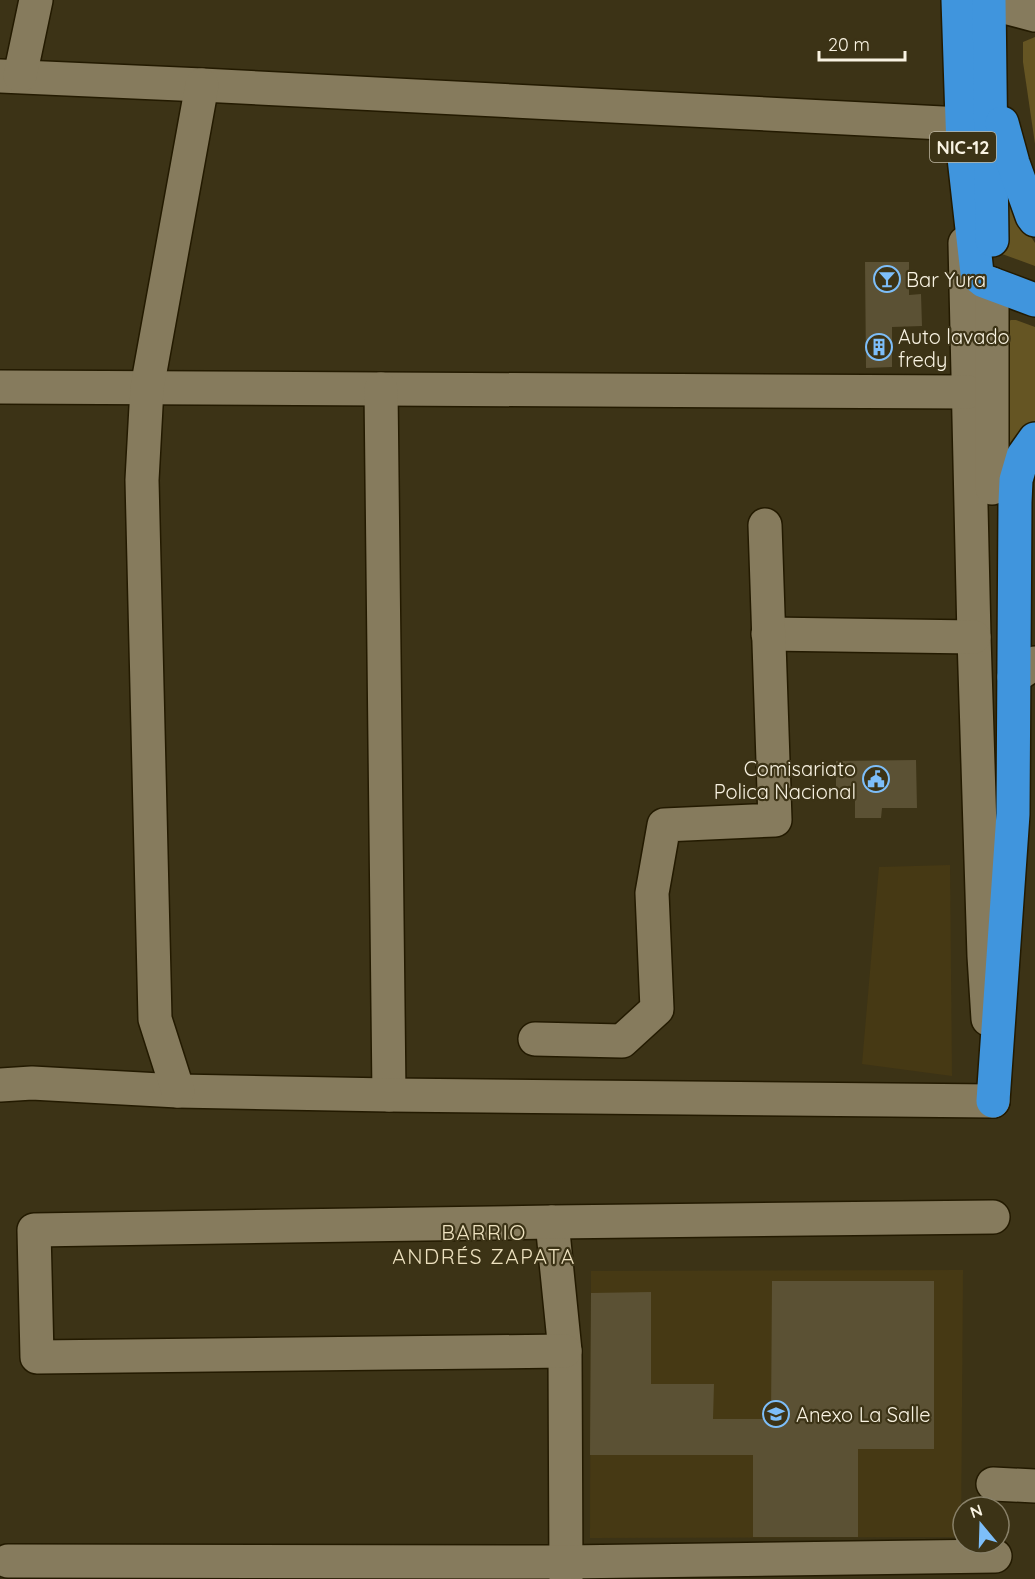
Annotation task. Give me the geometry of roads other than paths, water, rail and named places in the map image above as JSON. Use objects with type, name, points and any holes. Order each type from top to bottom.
[{"type":"highway","name":"NIC-12","points":[[978,1],[962,137],[977,273],[984,281],[1007,293]]},
{"type":"highway","name":"NIC-12","points":[[978,1],[1007,293]]},
{"type":"highway","points":[[978,1],[1001,121],[1013,163],[1035,220]]},
{"type":"highway","points":[[993,1101],[1024,814],[1025,670],[1014,502],[1016,480],[1023,456],[1035,439]]},
{"type":"street","points":[[36,0],[10,76],[202,85],[962,137],[984,956],[993,1101]]},
{"type":"street","points":[[978,1],[1035,15]]},
{"type":"street","points":[[178,1091],[156,1019],[142,480],[147,388],[202,85]]},
{"type":"street","points":[[967,337],[981,308],[1007,293]]},
{"type":"street","points":[[993,1101],[1007,293]]},
{"type":"street","points":[[0,387],[968,392]]},
{"type":"street","points":[[381,389],[389,1095]]},
{"type":"street","points":[[535,1039],[622,1041],[657,1009],[652,893],[664,825],[775,820],[765,525]]},
{"type":"street","points":[[768,634],[974,637]]},
{"type":"street","points":[[0,1085],[32,1083],[178,1091],[389,1095],[993,1101]]},
{"type":"street","points":[[565,1351],[37,1358],[34,1230],[993,1217]]},
{"type":"street","points":[[552,1222],[565,1351],[566,1570]]},
{"type":"street","points":[[993,1484],[1035,1486]]},
{"type":"street","points":[[9,1561],[566,1570],[995,1556]]},
{"type":"place","name":"Bar Yura","points":[[887,279]]},
{"type":"place","name":"Auto lavado fredy","points":[[879,347]]},
{"type":"place","name":"Comisariato Polica Nacional","points":[[876,779]]},
{"type":"place","name":"Anexo La Salle","points":[[776,1414]]},
{"type":"district","name":"BARRIO ANDRÉS ZAPATA","points":[[484,1244]]}]
